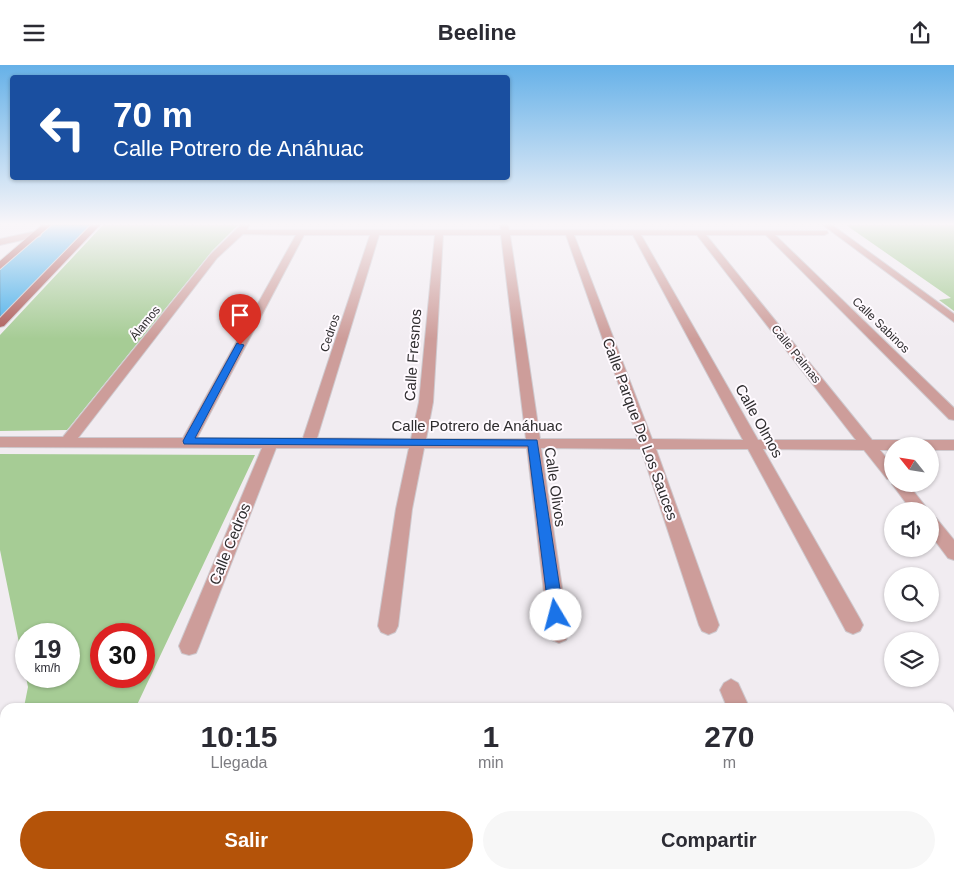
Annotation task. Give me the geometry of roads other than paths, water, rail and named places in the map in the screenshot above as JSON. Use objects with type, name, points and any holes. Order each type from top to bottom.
[{"type":"main road","points":[[0,324],[59,263]]},
{"type":"street","name":"Álamos","points":[[67,442],[209,263]]},
{"type":"street","points":[[188,441],[285,263]]},
{"type":"street","name":"Cedros","points":[[309,442],[366,263]]},
{"type":"street","name":"Calle Fresnos","points":[[388,626],[404,509],[426,401],[436,263]]},
{"type":"street","name":"Calle Olivos","points":[[509,263],[559,634]]},
{"type":"street","name":"Calle Parque De Los Sauces","points":[[580,263],[647,444],[709,625]]},
{"type":"street","name":"Calle Olmos","points":[[653,263],[853,625]]},
{"type":"street","name":"Calle Palmas","points":[[724,263],[884,465]]},
{"type":"street","name":"Calle Sabinos","points":[[798,263],[954,416]]},
{"type":"street","points":[[874,263],[954,319]]},
{"type":"street","name":"Calle Potrero de Anáhuac","points":[[0,441],[954,445]]},
{"type":"street","name":"Calle Cedros","points":[[189,647],[271,442]]},
{"type":"street","points":[[939,534],[954,553]]},
{"type":"water","points":[[4,263],[59,263],[0,324],[0,266]]}]
